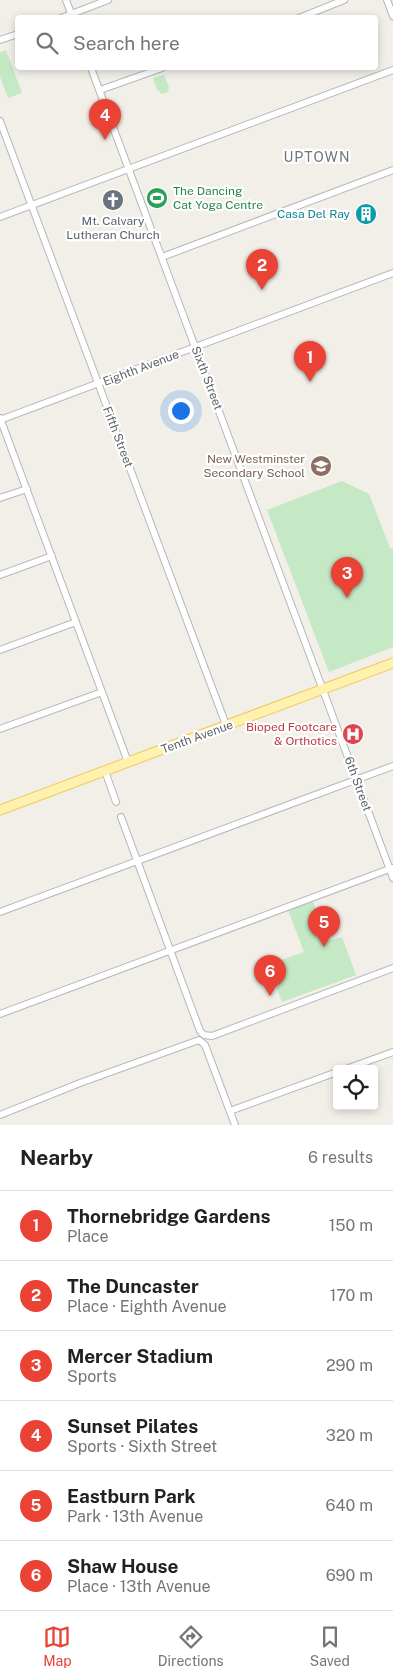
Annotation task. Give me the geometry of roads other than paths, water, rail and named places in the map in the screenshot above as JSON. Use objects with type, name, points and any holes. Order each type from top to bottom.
[{"type":"main road","name":"Tenth Avenue","points":[[0,810],[393,662]]},
{"type":"street","points":[[66,0],[71,15]]},
{"type":"street","points":[[73,15],[108,0]]},
{"type":"street","points":[[306,15],[344,0]]},
{"type":"street","points":[[387,0],[393,16]]},
{"type":"street","points":[[0,40],[15,35]]},
{"type":"street","name":"Sixth Street","points":[[92,70],[323,689]]},
{"type":"street","points":[[100,90],[156,70]]},
{"type":"street","points":[[0,217],[393,70]]},
{"type":"street","name":"Fifth Street","points":[[0,121],[226,726]]},
{"type":"street","points":[[162,257],[393,170]]},
{"type":"street","name":"Eighth Avenue","points":[[0,419],[99,384],[150,363],[195,348],[393,273]]},
{"type":"street","points":[[0,419],[128,762]]},
{"type":"street","points":[[0,498],[27,489]]},
{"type":"street","points":[[0,575],[52,556]]},
{"type":"street","points":[[0,650],[76,622]]},
{"type":"street","name":"6th Street","points":[[323,689],[391,868],[393,878]]},
{"type":"street","points":[[0,729],[102,692]]},
{"type":"street","points":[[0,912],[393,766]]},
{"type":"street","points":[[104,771],[116,802]]},
{"type":"street","points":[[122,817],[235,1125]]},
{"type":"street","points":[[0,1014],[391,868]]},
{"type":"street","points":[[0,1115],[393,968]]},
{"type":"street","points":[[357,1065],[393,1052]]},
{"type":"street","points":[[230,1111],[333,1073]]},
{"type":"place","name":"Sunset Pilates","points":[[105,140]]},
{"type":"place","name":"The Dancing Cat Yoga Centre","points":[[157,198]]},
{"type":"place","name":"Mt. Calvary Lutheran Church","points":[[113,200]]},
{"type":"place","name":"Casa Del Ray","points":[[366,214]]},
{"type":"place","name":"The Duncaster","points":[[262,290]]},
{"type":"place","name":"Thornebridge Gardens","points":[[310,382]]},
{"type":"place","name":"New Westminster Secondary School","points":[[321,466]]},
{"type":"place","name":"Mercer Stadium","points":[[347,598]]},
{"type":"place","name":"Bioped Footcare & Orthotics","points":[[353,734]]},
{"type":"place","name":"Eastburn Park","points":[[324,947]]},
{"type":"place","name":"Shaw House","points":[[270,996]]},
{"type":"district","name":"UPTOWN","points":[[317,157]]}]
